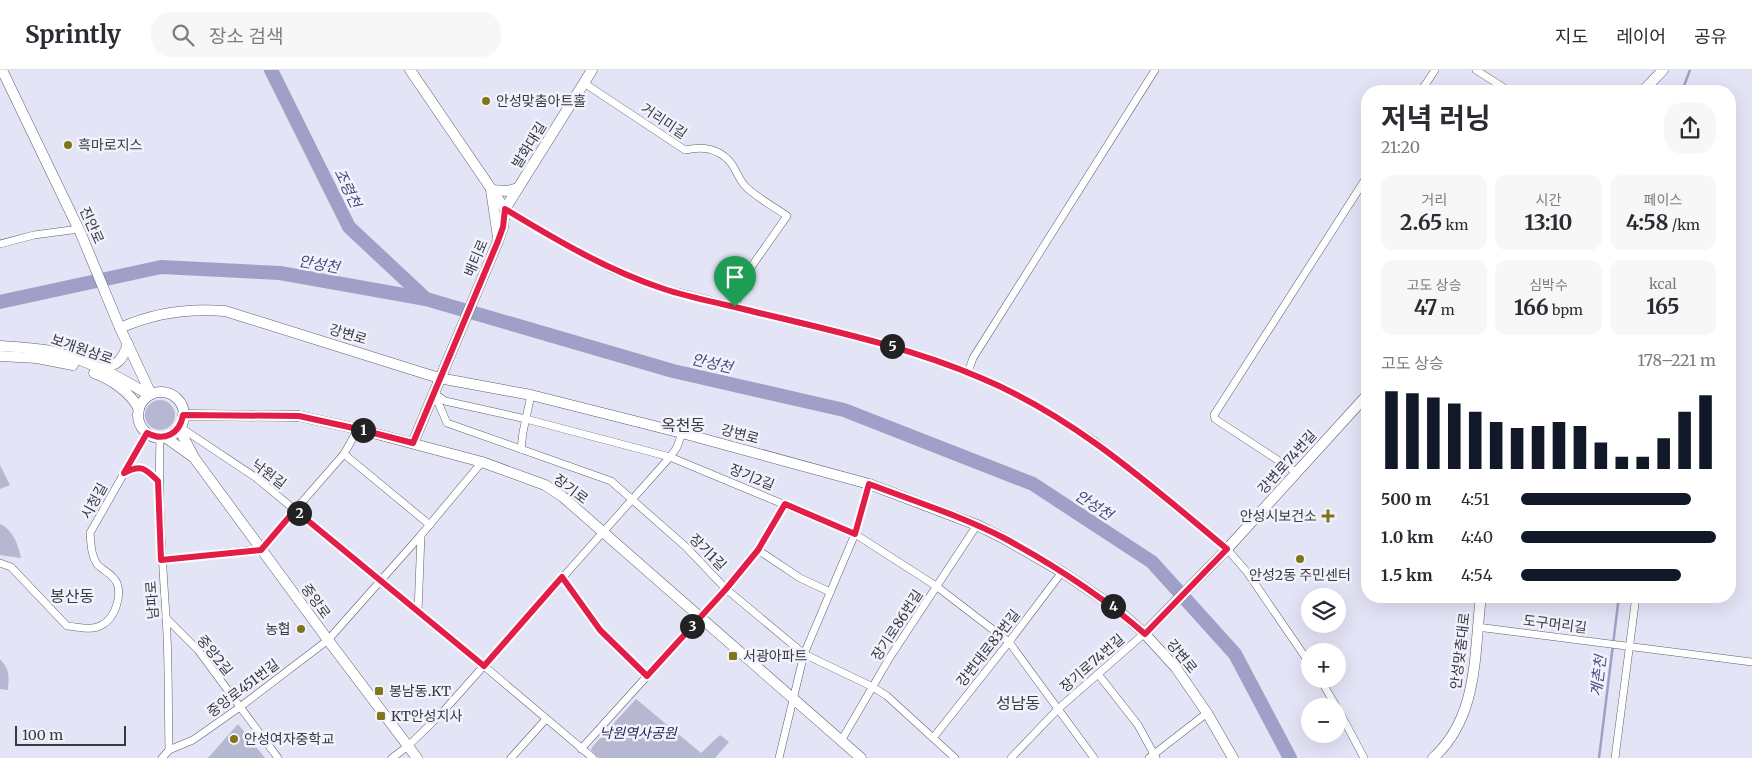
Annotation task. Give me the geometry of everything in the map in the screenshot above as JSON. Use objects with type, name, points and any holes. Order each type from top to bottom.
[{"type":"main road","name":"진안로","points":[[2,70],[80,231],[150,395]]},
{"type":"main road","points":[[410,70],[505,209]]},
{"type":"main road","name":"발화대길","points":[[505,209],[592,70]]},
{"type":"main road","points":[[1649,85],[1663,70]]},
{"type":"main road","points":[[491,190],[518,188]]},
{"type":"main road","points":[[491,190],[499,225]]},
{"type":"main road","name":"배티로","points":[[413,443],[498,241],[499,225],[505,209]]},
{"type":"main road","name":"강변로","points":[[120,328],[140,319],[167,313],[202,309],[225,311],[441,375],[531,395],[682,433],[869,484],[977,525],[1062,572],[1147,632],[1176,668],[1207,713],[1233,758]]},
{"type":"main road","points":[[100,369],[117,363],[124,356],[128,344]]},
{"type":"main road","name":"보개원삼로","points":[[0,346],[51,351],[117,376],[150,395]]},
{"type":"main road","name":"보개원삼로","points":[[0,356],[37,358],[68,363],[100,375],[133,399],[139,409]]},
{"type":"main road","points":[[159,392],[167,393],[174,396],[182,408],[183,415],[179,428],[173,434],[163,437],[147,433],[141,427],[138,420],[139,409],[145,398],[150,395],[159,392]]},
{"type":"main road","name":"강변로74번길","points":[[1147,632],[1227,549],[1361,402]]},
{"type":"main road","name":"장기로","points":[[183,415],[299,416],[358,429],[482,462],[545,485],[563,497],[861,758]]},
{"type":"main road","name":"중앙로","points":[[179,428],[195,459],[328,640],[418,758]]},
{"type":"main road","name":"중앙로","points":[[163,437],[195,459]]},
{"type":"main road","name":"안성맞춤대로","points":[[1432,758],[1452,737],[1463,716],[1472,684],[1480,603]]},
{"type":"street","points":[[968,372],[972,358],[1156,70]]},
{"type":"street","points":[[1425,85],[1435,70]]},
{"type":"street","points":[[1476,70],[1500,85]]},
{"type":"street","name":"거리미길","points":[[584,83],[685,150],[707,148],[723,156],[730,162],[745,186],[787,216],[747,273],[735,307]]},
{"type":"street","points":[[1296,472],[1215,419],[1214,415],[1361,186]]},
{"type":"street","points":[[505,209],[613,270],[665,290],[900,348],[968,372],[1035,404],[1096,442],[1227,549],[1247,572],[1301,651]]},
{"type":"street","points":[[0,244],[34,235],[80,231]]},
{"type":"street","name":"장기2길","points":[[434,393],[445,401],[526,419],[670,457],[855,534],[936,586],[1009,642],[1094,758]]},
{"type":"street","name":"장기1길","points":[[434,393],[447,423],[611,481],[686,547],[726,589],[804,654],[873,687],[887,696],[954,758]]},
{"type":"street","points":[[521,449],[531,395]]},
{"type":"street","name":"낙원길","points":[[179,428],[255,477],[593,758]]},
{"type":"street","points":[[161,560],[261,550],[344,454],[358,429]]},
{"type":"street","name":"시청길","points":[[0,563],[11,567],[68,626],[88,628],[103,624],[114,612],[118,598],[117,583],[109,573],[97,564],[91,551],[90,533],[147,433]]},
{"type":"street","points":[[392,758],[408,746],[440,715],[484,666],[670,457],[677,447],[682,433]]},
{"type":"street","name":"남파로","points":[[163,437],[158,481],[161,560],[166,618],[169,750]]},
{"type":"street","points":[[344,454],[430,525]]},
{"type":"street","name":"중앙로451번길","points":[[169,750],[194,740],[240,708],[328,640],[382,581],[482,462]]},
{"type":"street","points":[[124,473],[138,467],[144,468],[158,481]]},
{"type":"street","points":[[779,758],[804,654],[855,534],[869,484]]},
{"type":"street","points":[[581,749],[726,589],[758,550],[785,504]]},
{"type":"street","name":"장기로86번길","points":[[842,741],[936,586],[977,525]]},
{"type":"street","points":[[418,612],[421,535]]},
{"type":"street","points":[[758,550],[800,578],[830,592]]},
{"type":"street","name":"강변대로83번길","points":[[933,738],[1062,572]]},
{"type":"street","points":[[562,577],[600,630],[647,676]]},
{"type":"street","points":[[1615,758],[1627,646],[1635,603]]},
{"type":"street","name":"중앙2길","points":[[166,618],[198,650],[278,758]]},
{"type":"street","name":"도구머리길","points":[[1477,627],[1752,662]]},
{"type":"street","name":"장기로74번길","points":[[1010,758],[1058,709],[1147,632]]},
{"type":"street","points":[[1098,674],[1138,725],[1153,757],[1207,713]]},
{"type":"street","points":[[511,758],[546,719]]},
{"type":"street","points":[[1346,725],[1364,758]]},
{"type":"street","points":[[162,758],[169,750]]},
{"type":"green space","points":[[160,400],[171,404],[175,415],[171,426],[160,430],[149,426],[145,415],[149,404]]},
{"type":"green space","points":[[0,465],[10,485],[0,489]]},
{"type":"green space","points":[[0,524],[14,538],[21,558],[0,555]]},
{"type":"green space","points":[[0,659],[6,666],[8,673],[8,690],[0,689]]},
{"type":"green space","name":"낙원역사공원","points":[[636,699],[701,753],[720,735],[729,742],[715,758],[599,758],[591,750],[592,747]]},
{"type":"green space","name":"안성여자중학교","points":[[238,724],[265,758],[208,758]]},
{"type":"waterway","name":"조령천","points":[[271,70],[349,227],[426,299]]},
{"type":"waterway","name":"계촌천","points":[[1684,85],[1690,70]]},
{"type":"waterway","name":"안성천","points":[[0,302],[161,267],[280,273],[426,299],[673,371],[844,410],[1033,484],[1152,562],[1235,654],[1290,758]]},
{"type":"waterway","name":"계촌천","points":[[1599,758],[1618,603]]},
{"type":"place","name":"안성맞춤아트홀","points":[[486,101]]},
{"type":"place","name":"흑마로지스","points":[[68,145]]},
{"type":"place","name":"안성시보건소","points":[[1328,516]]},
{"type":"place","name":"안성2동 주민센터","points":[[1300,559]]},
{"type":"place","name":"농협","points":[[301,629]]},
{"type":"place","name":"서광아파트","points":[[733,656]]},
{"type":"place","name":"봉남동.KT","points":[[379,691]]},
{"type":"place","name":"KT안성지사","points":[[381,716]]},
{"type":"place","name":"안성여자중학교","points":[[234,739]]},
{"type":"district","name":"옥천동","points":[[683,425]]},
{"type":"district","name":"봉산동","points":[[72,596]]},
{"type":"district","name":"성남동","points":[[1018,703]]},
{"type":"route","points":[[505,209],[613,270],[665,290],[735,307],[900,348],[983,378],[1035,404],[1096,442],[1227,549],[1145,634],[1117,609],[1062,572],[1003,538],[977,525],[869,484],[855,534],[785,504],[758,550],[726,589],[647,676],[600,630],[562,577],[484,666],[295,510],[261,550],[161,560],[158,481],[144,468],[133,468],[124,473],[147,433],[160,438],[168,437],[179,428],[183,415],[299,416],[413,443],[498,241],[503,227],[505,209]]}]
